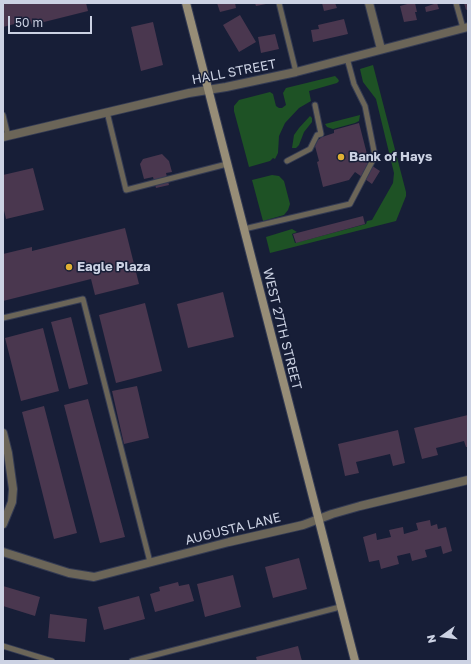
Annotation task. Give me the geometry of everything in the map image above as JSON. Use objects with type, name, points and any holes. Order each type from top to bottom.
[{"type":"main road","name":"WEST 27TH STREET","points":[[186,3],[355,661]]},
{"type":"street","points":[[369,3],[381,49]]},
{"type":"street","name":"HALL STREET","points":[[6,137],[189,93],[208,91],[296,72],[466,28]]},
{"type":"street","points":[[3,433],[8,453],[13,489],[12,502],[3,524]]},
{"type":"street","name":"AUGUSTA LANE","points":[[3,552],[70,573],[94,577],[303,525],[360,506],[468,480]]},
{"type":"lane","points":[[279,3],[296,72]]},
{"type":"lane","points":[[456,3],[466,28]]},
{"type":"lane","points":[[244,229],[350,204],[376,156],[365,106],[354,84],[347,58]]},
{"type":"lane","points":[[287,161],[310,149],[317,136],[321,134],[314,105]]},
{"type":"lane","points":[[107,112],[126,190],[227,164]]},
{"type":"lane","points":[[3,115],[6,137]]},
{"type":"lane","points":[[3,318],[83,299],[150,562]]},
{"type":"lane","points":[[132,661],[340,607]]},
{"type":"lane","points":[[3,646],[52,661]]},
{"type":"green space","points":[[373,65],[406,192],[406,196],[396,221],[270,253],[266,237],[292,229],[297,232],[292,234],[295,243],[366,224],[367,221],[372,220],[393,183],[394,173],[376,99],[363,82],[360,69]]},
{"type":"green space","points":[[335,76],[339,81],[337,83],[309,91],[311,101],[299,108],[285,123],[279,136],[278,153],[275,159],[273,158],[270,161],[249,167],[234,111],[234,106],[239,100],[270,92],[273,94],[276,106],[282,108],[286,105],[283,93],[286,88]]},
{"type":"green space","points":[[360,115],[359,121],[333,129],[327,127],[325,124]]},
{"type":"green space","points":[[310,116],[312,118],[312,122],[304,132],[299,145],[296,148],[292,148],[294,135]]},
{"type":"green space","points":[[272,175],[279,176],[284,181],[290,204],[284,215],[263,221],[252,180]]},
{"type":"building","points":[[3,3],[86,3],[88,11],[32,25],[30,20],[3,27]]},
{"type":"building","points":[[217,3],[235,3],[236,8],[220,12]]},
{"type":"building","points":[[255,3],[266,3],[266,4],[256,6]]},
{"type":"building","points":[[322,3],[335,3],[337,8],[324,11]]},
{"type":"building","points":[[415,3],[417,20],[404,22],[400,6]]},
{"type":"building","points":[[437,3],[439,9],[426,12],[425,7]]},
{"type":"building","points":[[464,3],[468,3],[468,9],[466,10]]},
{"type":"building","points":[[240,15],[256,42],[239,52],[223,25]]},
{"type":"building","points":[[344,19],[348,34],[313,42],[311,30],[319,29],[318,25]]},
{"type":"building","points":[[153,22],[163,65],[141,71],[131,27]]},
{"type":"building","points":[[275,34],[279,49],[261,53],[258,37]]},
{"type":"building","name":"Bank of Hays","points":[[359,123],[367,154],[363,160],[380,171],[372,184],[355,172],[349,180],[323,187],[315,146],[318,140],[334,133],[334,130]]},
{"type":"building","points":[[162,154],[169,161],[172,172],[166,173],[169,185],[156,188],[153,177],[144,179],[140,164],[143,159]]},
{"type":"building","points":[[33,168],[44,210],[6,219],[3,206],[3,175]]},
{"type":"building","points":[[363,216],[365,224],[296,243],[293,234]]},
{"type":"building","name":"Eagle Plaza","points":[[125,228],[139,284],[95,295],[91,279],[3,301],[3,254],[32,247],[32,251]]},
{"type":"building","points":[[223,292],[234,337],[188,348],[177,304]]},
{"type":"building","points":[[145,303],[162,371],[116,383],[99,315]]},
{"type":"building","points":[[71,317],[88,384],[69,389],[51,322]]},
{"type":"building","points":[[43,328],[59,391],[21,401],[5,338]]},
{"type":"building","points":[[137,386],[149,438],[124,444],[112,391]]},
{"type":"building","points":[[88,399],[125,537],[100,543],[64,405]]},
{"type":"building","points":[[44,406],[77,533],[54,539],[22,412]]},
{"type":"building","points":[[468,415],[468,447],[466,447],[464,441],[436,448],[438,455],[422,459],[414,428]]},
{"type":"building","points":[[398,430],[405,463],[393,466],[390,454],[356,462],[359,473],[345,476],[338,444]]},
{"type":"building","points":[[430,520],[431,526],[437,524],[438,529],[446,527],[452,551],[443,554],[441,546],[425,550],[427,557],[412,561],[410,553],[397,556],[399,564],[381,569],[379,560],[369,562],[363,537],[376,533],[377,540],[391,537],[389,530],[403,527],[404,534],[418,530],[416,523]]},
{"type":"building","points":[[299,558],[307,589],[273,598],[265,567]]},
{"type":"building","points":[[233,575],[241,607],[205,617],[197,584]]},
{"type":"building","points":[[178,582],[179,586],[189,584],[194,601],[155,612],[150,594],[160,591],[159,587]]},
{"type":"building","points":[[3,586],[40,597],[35,616],[3,606]]},
{"type":"building","points":[[139,596],[145,619],[104,630],[98,607]]},
{"type":"building","points":[[50,614],[87,619],[85,642],[48,638]]},
{"type":"building","points":[[298,646],[302,661],[257,661],[256,657]]},
{"type":"place","name":"Bank of Hays","points":[[341,157]]},
{"type":"place","name":"Eagle Plaza","points":[[69,267]]}]
